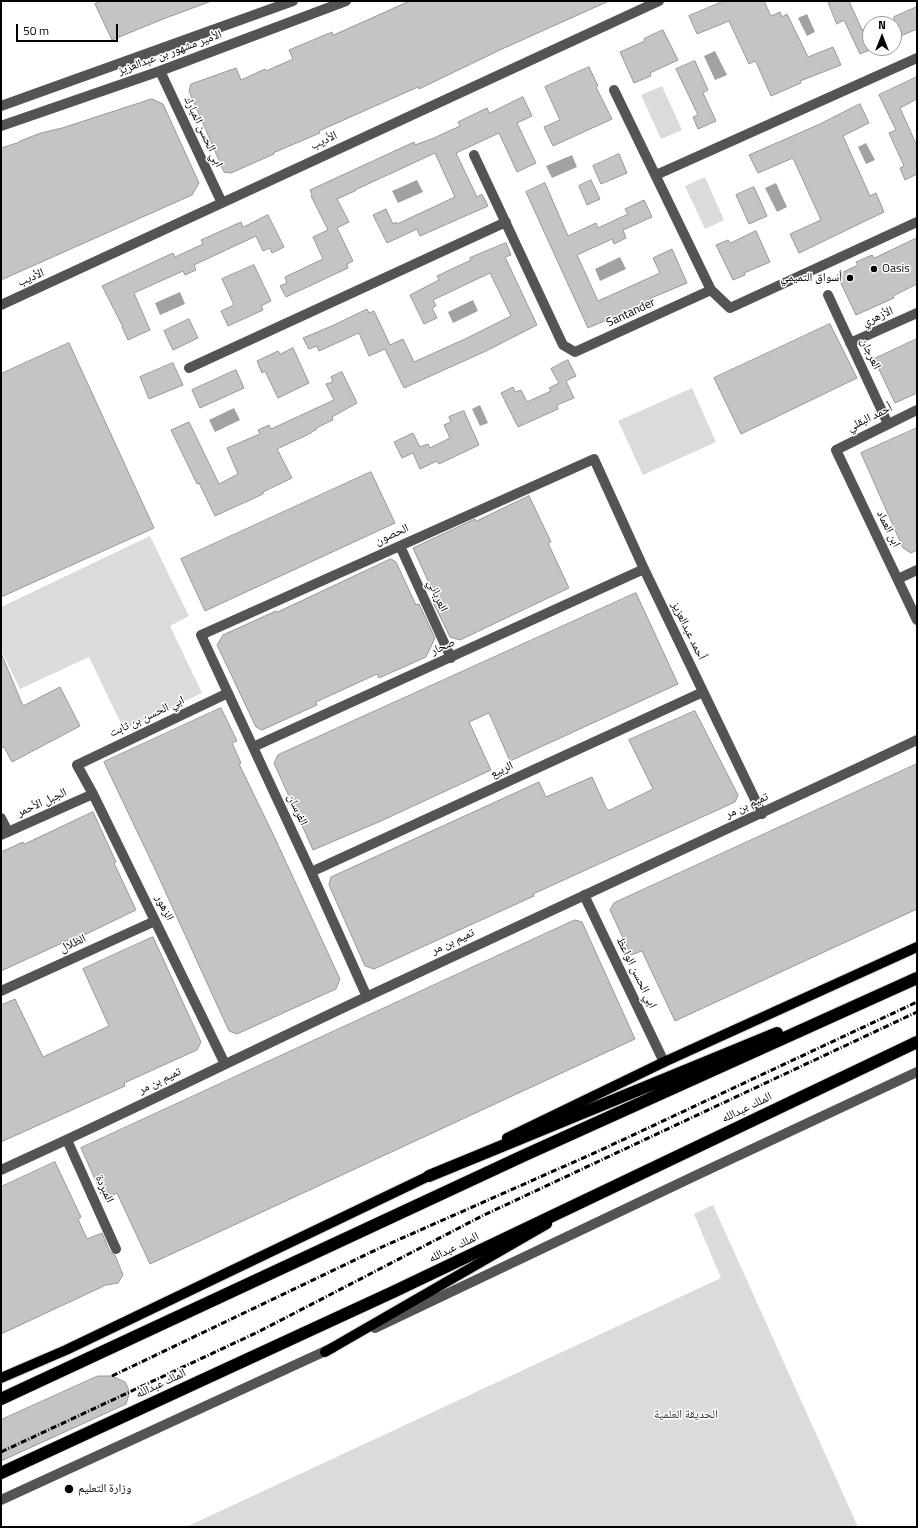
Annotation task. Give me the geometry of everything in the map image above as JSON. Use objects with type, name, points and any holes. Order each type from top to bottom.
[{"type":"highway","points":[[429,1176],[917,975]]},
{"type":"highway","points":[[1,1399],[518,1158],[917,978]]},
{"type":"highway","name":"الملك عبدالله","points":[[1,1473],[393,1292],[892,1054],[917,1044]]},
{"type":"main road","points":[[1,1384],[66,1350],[664,1062],[917,947]]},
{"type":"main road","points":[[325,1352],[601,1193]]},
{"type":"main road","points":[[1,1378],[66,1350]]},
{"type":"street","name":"الأمير مشهور بن عبدالعزيز","points":[[1,106],[293,1]]},
{"type":"street","name":"الأمير مشهور بن عبدالعزيز","points":[[1,126],[160,71],[346,1]]},
{"type":"street","name":"الأديب","points":[[1,305],[58,280],[659,1]]},
{"type":"street","points":[[656,175],[917,58]]},
{"type":"street","name":"ابي الحسن المبارك","points":[[160,71],[222,203]]},
{"type":"street","points":[[614,90],[711,290],[730,308],[917,222]]},
{"type":"street","points":[[189,368],[506,222],[474,155]]},
{"type":"street","name":"Santander","points":[[506,222],[563,345],[576,352],[711,290]]},
{"type":"street","name":"العرجان","points":[[828,295],[888,424]]},
{"type":"street","name":"الأزهري","points":[[850,343],[917,313]]},
{"type":"street","name":"أحمد البقلي","points":[[836,450],[917,410]]},
{"type":"street","name":"ابن العماد","points":[[836,450],[917,620]]},
{"type":"street","name":"الحصون","points":[[201,635],[594,459]]},
{"type":"street","name":"أحمد عبدالعزيز","points":[[594,459],[644,569],[762,814]]},
{"type":"street","name":"العرباني","points":[[400,546],[451,658]]},
{"type":"street","name":"صحار","points":[[253,748],[644,569]]},
{"type":"street","points":[[898,579],[917,570]]},
{"type":"street","name":"الفرسان","points":[[201,635],[311,872],[367,997]]},
{"type":"street","name":"الربيع","points":[[311,872],[703,692]]},
{"type":"street","name":"ابي الحسن بن ثابت","points":[[77,765],[228,693]]},
{"type":"street","name":"تميم بن مر","points":[[1,1170],[917,740]]},
{"type":"street","name":"الزهور","points":[[77,765],[93,794],[224,1064]]},
{"type":"street","name":"الجبل الأحمر","points":[[4,834],[93,794]]},
{"type":"street","points":[[1,818],[4,834]]},
{"type":"street","name":"ابي الحسن الواعظ","points":[[584,895],[664,1062]]},
{"type":"street","name":"الظلال","points":[[1,991],[155,921]]},
{"type":"street","points":[[1,1500],[325,1352],[701,1172],[917,1072]]},
{"type":"street","name":"المبردة","points":[[67,1140],[116,1249]]},
{"type":"green space","points":[[662,86],[682,130],[661,139],[641,95]]},
{"type":"green space","points":[[705,177],[724,220],[705,229],[685,186]]},
{"type":"green space","points":[[692,388],[716,442],[643,475],[618,421]]},
{"type":"green space","points":[[150,536],[189,616],[170,626],[202,693],[124,730],[89,657],[20,689],[1,650],[1,607]]},
{"type":"green space","name":"الحديقة العلمية","points":[[713,1205],[858,1527],[186,1527],[721,1278],[694,1214]]},
{"type":"shaded area","points":[[807,14],[815,32],[807,36],[798,18]]},
{"type":"shaded area","points":[[715,51],[727,75],[715,80],[704,56]]},
{"type":"shaded area","points":[[866,143],[875,160],[866,164],[858,147]]},
{"type":"shaded area","points":[[572,155],[577,167],[552,178],[546,166]]},
{"type":"shaded area","points":[[417,180],[423,192],[398,203],[392,191]]},
{"type":"shaded area","points":[[776,183],[787,207],[777,212],[765,188]]},
{"type":"shaded area","points":[[620,257],[626,269],[600,281],[595,269]]},
{"type":"shaded area","points":[[180,292],[185,304],[160,315],[155,303]]},
{"type":"shaded area","points":[[473,300],[478,311],[453,323],[448,312]]},
{"type":"shaded area","points":[[480,405],[488,423],[480,426],[472,409]]},
{"type":"shaded area","points":[[234,408],[240,420],[215,432],[209,420]]},
{"type":"building","points":[[102,1],[209,2],[112,40],[95,4]]},
{"type":"building","points":[[410,1],[609,1],[502,49],[419,89],[418,87],[319,131],[320,133],[273,153],[274,154],[231,173],[224,172],[189,91],[191,84],[236,68],[241,80],[265,69],[266,71],[293,59],[289,50],[332,32],[333,35]]},
{"type":"building","points":[[724,1],[764,1],[771,16],[780,12],[782,17],[787,14],[808,57],[833,47],[841,65],[800,81],[801,83],[771,96],[755,61],[749,64],[729,21],[697,34],[689,16]]},
{"type":"building","points":[[828,1],[849,1],[862,30],[862,53],[860,54],[844,20],[837,24]]},
{"type":"building","points":[[917,7],[917,29],[902,36],[902,16],[896,16]]},
{"type":"building","points":[[663,30],[678,60],[650,73],[651,76],[634,83],[620,52],[645,41],[644,39]]},
{"type":"building","points":[[695,61],[708,90],[703,93],[716,121],[698,129],[693,117],[698,115],[676,69]]},
{"type":"building","points":[[589,67],[598,86],[596,87],[612,119],[553,146],[544,127],[560,120],[545,87]]},
{"type":"building","points":[[917,77],[917,99],[900,108],[917,146],[917,174],[905,180],[900,168],[904,166],[889,133],[896,130],[879,95]]},
{"type":"building","points":[[523,97],[532,116],[517,123],[536,163],[517,172],[499,133],[456,153],[477,197],[482,194],[488,206],[420,236],[417,229],[387,243],[373,215],[386,209],[393,224],[396,222],[397,224],[455,197],[435,153],[337,199],[349,222],[337,228],[353,261],[347,264],[348,268],[286,297],[280,286],[287,283],[285,277],[323,259],[313,237],[328,230],[311,196],[310,190],[414,142],[415,145],[460,126],[458,122],[487,108],[489,113]]},
{"type":"building","points":[[152,99],[163,104],[199,183],[192,195],[1,280],[1,148],[41,133],[62,128]]},
{"type":"building","points":[[860,104],[869,123],[843,136],[870,196],[876,193],[884,212],[799,253],[790,234],[821,220],[793,158],[758,173],[749,155],[820,124]]},
{"type":"building","points":[[619,154],[627,173],[601,184],[593,166]]},
{"type":"building","points":[[591,180],[600,199],[587,205],[579,186]]},
{"type":"building","points":[[545,183],[568,236],[596,223],[598,228],[628,214],[625,209],[644,200],[652,217],[623,230],[626,238],[614,244],[612,239],[577,255],[598,301],[660,273],[653,258],[672,249],[687,283],[649,299],[651,302],[626,314],[625,312],[588,328],[526,192]]},
{"type":"building","points":[[754,187],[767,216],[749,224],[736,195]]},
{"type":"building","points":[[268,215],[284,247],[272,253],[270,248],[263,251],[256,236],[194,265],[196,270],[185,275],[183,271],[134,293],[150,330],[128,340],[102,286],[173,253],[175,257],[203,244],[201,240],[241,222],[243,227]]},
{"type":"building","points":[[756,231],[770,262],[744,273],[745,275],[733,280],[716,245],[728,240],[730,243]]},
{"type":"building","points":[[917,238],[917,284],[893,296],[894,298],[856,315],[837,275],[858,265],[856,262],[872,255],[874,258]]},
{"type":"building","points":[[506,243],[511,255],[505,257],[537,325],[486,351],[404,388],[385,349],[369,356],[359,333],[319,351],[317,346],[309,349],[303,338],[367,309],[369,313],[374,311],[390,345],[403,339],[414,362],[465,339],[511,316],[490,273],[433,300],[436,306],[432,308],[437,318],[424,324],[410,295],[439,280],[437,276],[471,260],[470,258]]},
{"type":"building","points":[[254,265],[271,301],[261,306],[263,310],[228,326],[221,311],[234,305],[222,279]]},
{"type":"building","points":[[189,319],[198,338],[173,350],[164,331]]},
{"type":"building","points":[[830,324],[857,378],[741,434],[714,378]]},
{"type":"building","points":[[917,339],[917,393],[895,403],[874,359]]},
{"type":"building","points":[[69,343],[154,528],[1,597],[1,374]]},
{"type":"building","points":[[293,348],[309,383],[278,398],[265,371],[262,373],[257,361],[278,351],[280,354]]},
{"type":"building","points":[[568,360],[576,376],[566,381],[574,398],[557,405],[558,409],[518,427],[501,393],[513,387],[515,392],[521,390],[527,402],[551,391],[549,388],[559,383],[551,369]]},
{"type":"building","points":[[173,363],[183,385],[149,399],[140,377]]},
{"type":"building","points":[[236,370],[244,388],[200,408],[192,390]]},
{"type":"building","points":[[342,372],[357,403],[332,417],[333,420],[316,428],[317,429],[307,435],[277,449],[292,478],[263,492],[263,494],[215,516],[199,483],[197,484],[171,430],[189,422],[219,484],[238,474],[227,448],[260,434],[258,430],[269,425],[271,429],[334,400],[326,384],[333,382],[331,377]]},
{"type":"building","points":[[464,411],[479,445],[439,464],[437,461],[420,469],[413,453],[402,458],[394,442],[413,433],[420,447],[428,444],[430,448],[450,438],[444,425],[451,422],[449,417]]},
{"type":"building","points":[[917,428],[917,550],[911,553],[903,548],[861,453]]},
{"type":"building","points":[[371,472],[395,523],[205,611],[181,559]]},
{"type":"building","points":[[529,496],[551,542],[548,543],[569,588],[460,640],[450,637],[431,598],[435,596],[413,548]]},
{"type":"building","points":[[391,559],[396,562],[416,605],[419,604],[435,638],[426,657],[379,678],[377,674],[316,702],[317,705],[262,730],[256,727],[217,645],[223,635],[276,611],[277,612]]},
{"type":"building","points":[[636,593],[678,684],[510,761],[489,713],[469,722],[491,770],[381,821],[313,850],[274,763],[278,755]]},
{"type":"building","points":[[1,653],[23,706],[60,687],[80,726],[12,762],[4,747],[1,748]]},
{"type":"building","points":[[221,708],[237,741],[232,743],[241,763],[239,764],[340,979],[336,989],[237,1034],[229,1031],[104,762]]},
{"type":"building","points":[[695,711],[738,795],[735,802],[533,894],[534,896],[374,969],[365,966],[329,885],[331,877],[539,782],[546,797],[592,777],[607,810],[610,810],[653,789],[629,740]]},
{"type":"building","points":[[917,764],[917,909],[675,1021],[642,951],[631,955],[610,910],[614,903]]},
{"type":"building","points":[[93,812],[116,862],[114,863],[136,910],[74,940],[73,938],[1,971],[1,852],[23,842],[24,844]]},
{"type":"building","points":[[575,920],[582,922],[635,1039],[150,1264],[117,1193],[104,1199],[81,1148]]},
{"type":"building","points":[[153,937],[201,1042],[197,1050],[124,1083],[125,1086],[1,1142],[1,1005],[15,999],[43,1057],[109,1026],[83,969]]},
{"type":"building","points":[[55,1162],[81,1217],[78,1219],[87,1239],[102,1233],[110,1252],[115,1255],[123,1275],[118,1283],[106,1285],[1,1334],[1,1187]]},
{"type":"building","points":[[98,1376],[112,1376],[125,1382],[129,1394],[126,1404],[1,1461],[1,1420]]},
{"type":"railway","points":[[112,1376],[382,1247],[601,1150],[917,1002]]},
{"type":"railway","points":[[1,1452],[258,1332],[482,1216],[917,1012]]},
{"type":"place","name":"Oasis","points":[[874,269]]},
{"type":"place","name":"أسواق التميمي","points":[[850,278]]},
{"type":"place","name":"وزارة التعليم","points":[[69,1489]]}]
